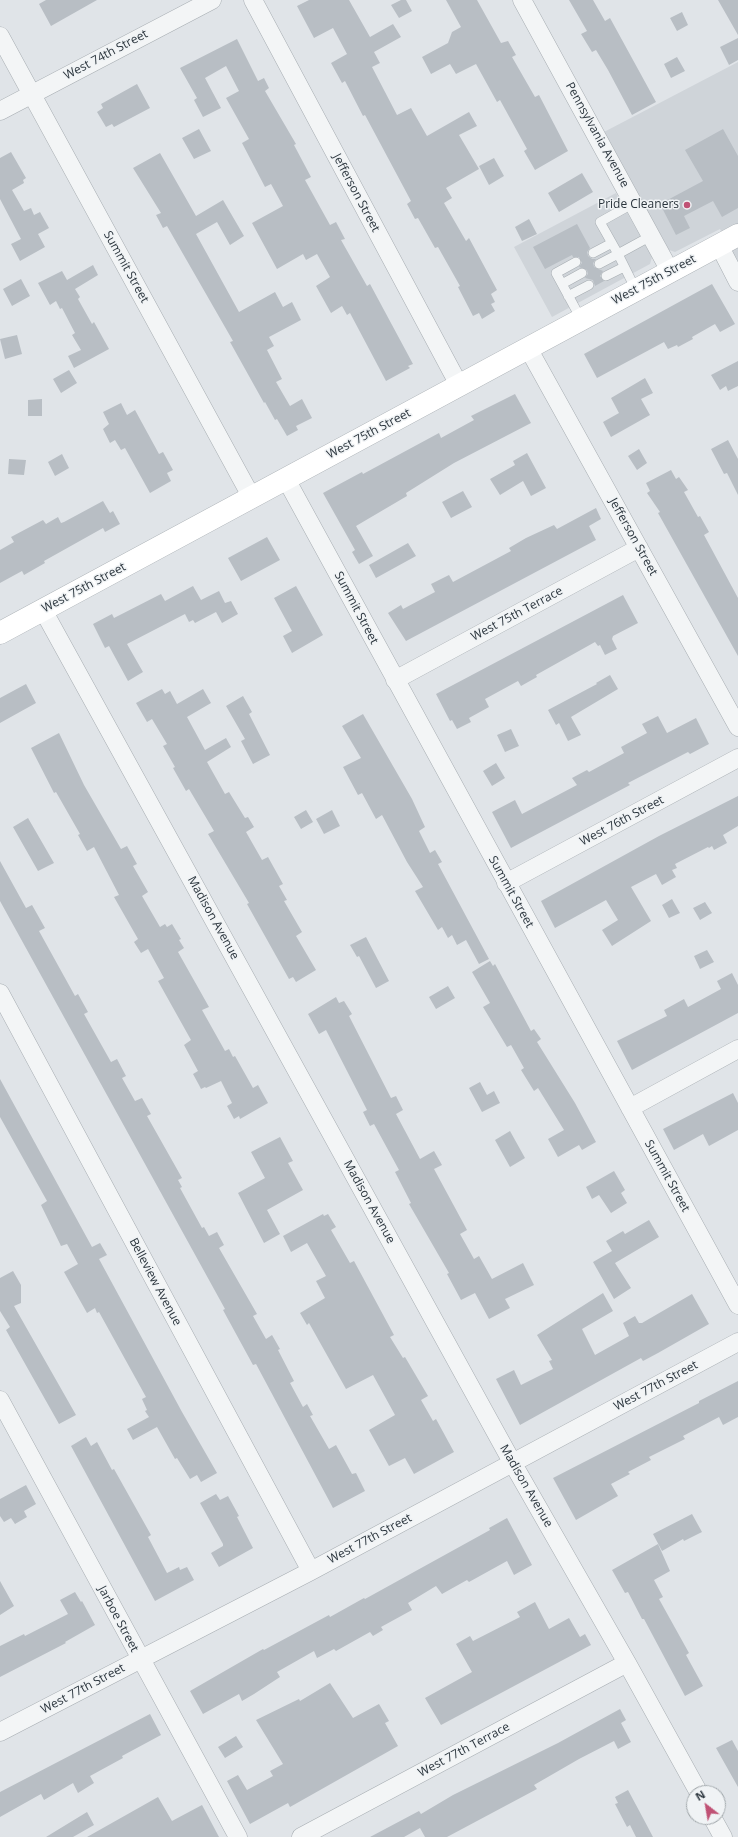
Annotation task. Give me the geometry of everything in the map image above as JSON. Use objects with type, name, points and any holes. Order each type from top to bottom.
[{"type":"main road","name":"West 75th Street","points":[[0,633],[738,235]]},
{"type":"street","name":"West 74th Street","points":[[0,111],[212,0]]},
{"type":"street","name":"Jefferson Street","points":[[253,0],[459,385]]},
{"type":"street","name":"Pennsylvania Avenue","points":[[522,0],[670,271]]},
{"type":"street","name":"Summit Street","points":[[0,36],[33,93],[252,498]]},
{"type":"street","points":[[718,245],[738,282]]},
{"type":"street","name":"Jefferson Street","points":[[528,348],[738,727]]},
{"type":"street","name":"Summit Street","points":[[286,479],[738,1304]]},
{"type":"street","name":"West 75th Terrace","points":[[395,680],[639,548]]},
{"type":"street","name":"Madison Avenue","points":[[43,610],[512,1462],[627,1663],[695,1785]]},
{"type":"street","name":"West 76th Street","points":[[506,883],[738,758]]},
{"type":"street","name":"Belleview Avenue","points":[[0,993],[310,1571]]},
{"type":"street","points":[[630,1108],[738,1049]]},
{"type":"street","name":"West 77th Street","points":[[0,1732],[310,1571],[738,1342]]},
{"type":"street","name":"Jarboe Street","points":[[0,1400],[7,1429],[140,1659],[238,1837]]},
{"type":"street","name":"West 77th Terrace","points":[[301,1837],[627,1663]]},
{"type":"street","points":[[716,1825],[723,1837]]},
{"type":"lane","points":[[634,203],[600,222],[636,290]]},
{"type":"lane","points":[[600,264],[651,236]]},
{"type":"lane","points":[[593,253],[612,243]]},
{"type":"lane","points":[[576,262],[556,273],[580,319]]},
{"type":"lane","points":[[606,276],[624,267]]},
{"type":"lane","points":[[562,284],[582,273]]},
{"type":"lane","points":[[568,296],[589,285]]},
{"type":"shaded area","points":[[738,62],[738,262],[720,229],[675,252],[669,250],[604,132]]},
{"type":"shaded area","points":[[616,193],[652,257],[650,264],[552,317],[514,247]]},
{"type":"building","points":[[46,0],[97,0],[51,26],[39,4]]},
{"type":"building","points":[[309,0],[349,0],[370,37],[393,24],[401,37],[374,52],[380,63],[372,67],[397,115],[411,108],[427,136],[469,112],[477,126],[459,135],[479,169],[446,188],[452,198],[444,203],[466,241],[469,238],[497,290],[491,294],[495,302],[491,304],[495,311],[482,319],[479,313],[473,316],[458,287],[460,286],[438,247],[435,248],[418,218],[415,219],[407,204],[411,201],[365,115],[363,116],[345,81],[342,83],[331,63],[347,54],[333,28],[314,38],[297,6]]},
{"type":"building","points":[[401,0],[406,0],[412,11],[399,18],[391,5]]},
{"type":"building","points":[[446,0],[477,0],[501,43],[508,41],[516,55],[512,57],[535,97],[539,95],[568,151],[535,170],[524,151],[527,149],[500,100],[497,102],[476,64],[456,74],[450,64],[431,74],[422,57],[448,43],[452,32],[461,27]]},
{"type":"building","points":[[569,0],[593,0],[605,21],[610,18],[656,102],[632,115],[596,50],[592,52],[581,34],[587,31]]},
{"type":"building","points":[[718,0],[738,0],[738,35]]},
{"type":"building","points":[[682,12],[688,25],[677,31],[670,18]]},
{"type":"building","points":[[738,38],[738,60],[729,65],[720,47]]},
{"type":"building","points":[[237,39],[258,81],[264,78],[269,88],[265,91],[296,144],[294,145],[311,177],[305,180],[330,225],[336,222],[345,239],[341,240],[367,286],[370,284],[413,364],[408,366],[410,368],[386,381],[350,313],[347,315],[342,306],[331,313],[316,286],[330,277],[317,254],[306,260],[303,254],[277,269],[252,223],[283,206],[271,184],[265,187],[242,143],[249,139],[226,98],[239,91],[226,66],[205,78],[221,108],[203,117],[194,100],[197,98],[180,68]]},
{"type":"building","points":[[677,57],[685,71],[671,78],[664,64]]},
{"type":"building","points":[[137,84],[150,108],[114,127],[112,124],[106,127],[97,112],[103,108],[101,104]]},
{"type":"building","points":[[199,129],[211,151],[194,159],[182,138]]},
{"type":"building","points":[[723,129],[738,156],[738,208],[722,217],[713,201],[684,216],[690,228],[676,235],[660,204],[703,181],[685,150]]},
{"type":"building","points":[[11,152],[26,178],[23,180],[24,183],[12,190],[24,211],[31,208],[34,215],[40,212],[49,228],[38,234],[45,247],[20,261],[11,244],[21,239],[0,199],[0,158]]},
{"type":"building","points":[[160,153],[196,216],[223,200],[244,236],[230,245],[217,222],[196,234],[239,312],[275,292],[283,307],[292,302],[301,320],[269,337],[274,346],[267,350],[282,379],[276,382],[290,406],[302,399],[312,418],[296,426],[298,430],[287,436],[277,419],[275,420],[265,402],[264,403],[230,342],[233,341],[167,226],[163,228],[156,215],[161,213],[133,168]]},
{"type":"building","points":[[494,158],[504,176],[489,185],[479,166]]},
{"type":"building","points":[[582,173],[593,192],[559,212],[548,193]]},
{"type":"building","points":[[529,219],[537,234],[522,241],[515,227]]},
{"type":"building","points":[[577,224],[590,248],[587,252],[588,256],[592,259],[596,259],[593,263],[594,267],[603,271],[600,276],[604,281],[595,286],[593,280],[585,278],[588,274],[587,270],[579,267],[582,263],[579,257],[573,257],[572,255],[545,269],[533,247]]},
{"type":"building","points":[[93,265],[98,275],[75,289],[80,297],[78,299],[92,324],[94,322],[109,349],[74,368],[68,356],[81,350],[72,335],[75,333],[62,308],[60,309],[56,301],[50,305],[38,283],[62,271],[67,280]]},
{"type":"building","points":[[21,279],[30,296],[12,306],[3,289]]},
{"type":"building","points":[[712,284],[735,324],[720,332],[715,324],[678,347],[677,345],[668,349],[664,342],[597,378],[584,354]]},
{"type":"building","points":[[17,335],[22,354],[5,359],[0,339]]},
{"type":"building","points":[[738,361],[738,386],[728,391],[726,386],[720,390],[711,375]]},
{"type":"building","points":[[69,370],[77,383],[61,393],[53,379]]},
{"type":"building","points":[[645,378],[653,393],[641,399],[650,415],[611,437],[603,422],[619,413],[611,398]]},
{"type":"building","points":[[515,394],[531,423],[454,463],[406,493],[407,496],[356,526],[373,556],[359,564],[352,552],[355,550],[323,493],[362,472],[363,474],[439,433],[441,438],[474,420],[471,416]]},
{"type":"building","points":[[42,399],[42,416],[28,416],[28,400]]},
{"type":"building","points":[[121,403],[127,415],[135,410],[159,454],[163,452],[173,470],[167,473],[171,481],[150,493],[125,448],[121,450],[115,440],[110,443],[103,429],[109,424],[103,412]]},
{"type":"building","points":[[728,440],[738,459],[738,495],[727,473],[724,474],[711,449]]},
{"type":"building","points":[[639,449],[647,463],[637,470],[628,456]]},
{"type":"building","points":[[527,453],[546,488],[531,496],[523,481],[500,495],[490,479],[515,465],[513,461]]},
{"type":"building","points":[[62,454],[69,468],[55,476],[48,462]]},
{"type":"building","points":[[9,459],[26,460],[24,475],[8,474]]},
{"type":"building","points":[[671,470],[676,479],[679,477],[688,490],[684,492],[698,517],[700,516],[709,532],[704,535],[738,598],[738,656],[658,513],[660,512],[647,493],[650,491],[646,483]]},
{"type":"building","points":[[463,491],[472,507],[451,518],[442,502]]},
{"type":"building","points":[[103,501],[110,513],[113,511],[120,524],[105,532],[103,528],[44,561],[45,563],[24,575],[22,571],[0,583],[0,550],[14,542],[11,537],[43,520],[46,524],[58,517],[61,523],[64,522]]},
{"type":"building","points":[[596,508],[601,519],[589,526],[596,540],[406,641],[388,613],[401,605],[403,609],[435,592],[431,584],[449,575],[453,582],[511,551],[509,548],[526,538],[554,525],[557,529]]},
{"type":"building","points":[[267,537],[280,560],[241,581],[228,558]]},
{"type":"building","points":[[408,543],[416,556],[376,578],[369,565]]},
{"type":"building","points":[[193,586],[201,600],[219,591],[225,603],[231,601],[238,614],[222,623],[216,612],[195,623],[193,620],[189,622],[185,614],[127,644],[143,672],[128,681],[109,646],[105,648],[93,624],[112,614],[114,618],[161,594],[165,601]]},
{"type":"building","points":[[296,586],[323,635],[292,653],[283,636],[292,631],[274,598]]},
{"type":"building","points":[[623,595],[638,623],[613,636],[612,639],[617,649],[605,655],[600,645],[598,646],[595,642],[536,675],[537,677],[521,686],[518,681],[485,699],[489,707],[469,718],[471,722],[457,729],[452,720],[450,721],[436,694]]},
{"type":"building","points":[[610,675],[618,689],[571,717],[581,735],[568,741],[559,723],[556,725],[548,710],[597,684],[596,683]]},
{"type":"building","points":[[26,684],[36,703],[0,723],[0,698]]},
{"type":"building","points":[[162,689],[165,694],[170,691],[177,704],[203,689],[211,703],[187,717],[205,750],[226,738],[231,747],[207,762],[225,794],[229,792],[245,818],[248,817],[254,827],[246,832],[262,860],[268,857],[283,884],[279,886],[287,900],[284,901],[302,932],[296,936],[316,970],[296,982],[293,977],[289,979],[247,904],[249,903],[208,834],[214,831],[189,789],[186,791],[173,768],[175,767],[163,746],[167,744],[152,719],[147,722],[136,703]]},
{"type":"building","points":[[243,696],[252,712],[249,714],[270,755],[253,764],[241,741],[245,739],[226,706]]},
{"type":"building","points":[[363,714],[412,799],[425,827],[419,831],[430,853],[435,850],[442,862],[438,864],[489,959],[479,964],[466,940],[457,945],[452,935],[448,938],[442,927],[438,930],[415,891],[423,887],[407,862],[382,815],[376,819],[362,793],[358,795],[343,767],[361,758],[342,726]]},
{"type":"building","points":[[658,716],[667,733],[696,718],[709,744],[690,754],[688,752],[628,783],[630,785],[511,848],[492,812],[515,800],[522,814],[577,785],[572,778],[587,770],[589,772],[624,753],[621,747],[647,733],[642,724]]},
{"type":"building","points":[[511,729],[519,746],[505,752],[497,735]]},
{"type":"building","points":[[59,733],[84,785],[121,849],[127,846],[137,864],[133,866],[148,892],[142,896],[160,927],[165,924],[167,927],[172,924],[181,939],[179,940],[184,948],[178,952],[209,1007],[202,1010],[225,1051],[229,1049],[233,1057],[235,1056],[253,1088],[258,1085],[268,1103],[240,1119],[239,1116],[234,1119],[227,1106],[232,1103],[221,1081],[201,1089],[193,1074],[198,1071],[184,1045],[191,1040],[158,981],[164,978],[148,949],[141,953],[134,942],[138,939],[114,897],[119,895],[94,847],[87,851],[78,835],[80,834],[56,792],[54,793],[31,748]]},
{"type":"building","points":[[496,763],[505,778],[492,786],[483,771]]},
{"type":"building","points":[[738,796],[738,826],[723,835],[727,843],[714,850],[712,846],[709,848],[708,847],[675,864],[677,868],[672,870],[676,877],[662,885],[656,874],[631,887],[651,921],[612,946],[602,930],[618,920],[606,900],[555,928],[541,901],[659,836]]},
{"type":"building","points":[[306,810],[313,822],[301,829],[294,817]]},
{"type":"building","points":[[332,810],[340,826],[324,834],[316,819]]},
{"type":"building","points":[[28,818],[54,863],[38,871],[13,827]]},
{"type":"building","points":[[0,861],[26,908],[32,905],[45,928],[39,931],[75,996],[78,994],[88,1012],[84,1014],[111,1062],[117,1059],[126,1076],[122,1078],[135,1101],[142,1098],[151,1114],[147,1116],[182,1178],[178,1180],[182,1187],[180,1188],[202,1228],[204,1227],[209,1236],[217,1232],[224,1245],[219,1248],[257,1314],[253,1316],[266,1339],[272,1335],[280,1349],[278,1350],[294,1381],[290,1383],[303,1407],[307,1404],[313,1415],[310,1416],[329,1449],[336,1445],[352,1474],[356,1473],[365,1491],[333,1508],[256,1364],[253,1365],[223,1310],[225,1309],[0,901]]},
{"type":"building","points":[[672,899],[680,913],[669,918],[662,905]]},
{"type":"building","points":[[705,902],[712,913],[700,920],[693,908]]},
{"type":"building","points":[[366,937],[389,981],[376,988],[359,956],[357,957],[350,945]]},
{"type":"building","points":[[707,950],[714,962],[700,969],[694,956]]},
{"type":"building","points":[[490,961],[493,966],[495,964],[531,1031],[534,1029],[541,1039],[537,1042],[575,1103],[596,1142],[582,1150],[579,1145],[558,1157],[548,1139],[564,1130],[538,1088],[534,1091],[521,1070],[524,1068],[511,1045],[507,1047],[483,1007],[490,1003],[472,972]]},
{"type":"building","points":[[732,973],[738,985],[738,1013],[632,1070],[617,1041],[667,1016],[664,1010],[684,999],[688,1007],[721,989],[717,981]]},
{"type":"building","points":[[448,986],[455,998],[436,1009],[429,997]]},
{"type":"building","points":[[336,997],[339,1003],[344,1001],[352,1014],[349,1016],[391,1098],[396,1096],[403,1110],[396,1114],[420,1159],[434,1151],[442,1165],[434,1169],[467,1230],[460,1234],[474,1259],[479,1256],[492,1279],[523,1263],[534,1285],[505,1299],[510,1308],[489,1319],[475,1293],[461,1300],[447,1274],[449,1273],[409,1204],[411,1203],[395,1172],[399,1170],[374,1124],[370,1126],[363,1112],[367,1110],[326,1030],[319,1034],[308,1014]]},
{"type":"building","points":[[0,1079],[92,1247],[100,1243],[107,1255],[99,1259],[217,1473],[201,1482],[197,1475],[190,1479],[177,1458],[175,1459],[157,1427],[133,1440],[127,1429],[149,1417],[145,1411],[147,1410],[142,1399],[146,1397],[99,1312],[97,1313],[95,1308],[87,1313],[64,1272],[78,1264],[67,1244],[61,1246],[41,1205],[47,1201],[0,1117]]},
{"type":"building","points":[[480,1082],[487,1095],[494,1091],[500,1103],[482,1112],[469,1088]]},
{"type":"building","points":[[733,1093],[738,1103],[738,1130],[709,1146],[703,1134],[674,1150],[663,1129]]},
{"type":"building","points":[[510,1131],[525,1158],[510,1167],[495,1140]]},
{"type":"building","points":[[280,1137],[293,1161],[288,1163],[303,1190],[267,1210],[280,1234],[264,1243],[238,1193],[265,1178],[251,1152]]},
{"type":"building","points":[[614,1171],[625,1190],[621,1193],[627,1203],[611,1213],[599,1195],[592,1199],[586,1187]]},
{"type":"building","points":[[323,1214],[324,1216],[328,1214],[336,1227],[331,1230],[350,1263],[354,1261],[394,1335],[390,1337],[403,1358],[405,1357],[428,1396],[421,1400],[433,1421],[436,1419],[454,1452],[414,1474],[405,1458],[389,1466],[369,1430],[395,1415],[373,1375],[346,1389],[309,1323],[307,1325],[300,1313],[325,1298],[316,1281],[326,1276],[307,1243],[291,1252],[283,1236]]},
{"type":"building","points":[[649,1220],[659,1237],[615,1263],[631,1288],[614,1299],[593,1262],[612,1251],[606,1241],[623,1231],[625,1234]]},
{"type":"building","points":[[13,1271],[21,1285],[21,1303],[14,1306],[76,1415],[59,1424],[6,1330],[10,1327],[0,1311],[0,1278]]},
{"type":"building","points":[[603,1293],[613,1311],[582,1329],[595,1355],[629,1336],[623,1323],[635,1316],[639,1323],[642,1323],[692,1294],[709,1324],[643,1361],[641,1358],[520,1425],[496,1379],[514,1370],[521,1385],[553,1369],[549,1361],[552,1360],[537,1335]]},
{"type":"building","points":[[738,1381],[738,1417],[723,1425],[719,1417],[683,1436],[685,1439],[649,1457],[651,1460],[628,1472],[630,1474],[611,1484],[618,1496],[576,1520],[553,1478],[699,1403],[699,1401]]},
{"type":"building","points":[[86,1437],[91,1446],[97,1442],[112,1470],[114,1469],[151,1535],[148,1537],[167,1573],[179,1567],[180,1570],[187,1567],[194,1580],[155,1601],[71,1446]]},
{"type":"building","points":[[26,1485],[36,1504],[24,1511],[27,1517],[15,1524],[11,1518],[4,1522],[0,1516],[0,1499]]},
{"type":"building","points":[[216,1494],[220,1500],[228,1496],[239,1516],[237,1517],[253,1548],[219,1567],[211,1553],[223,1546],[223,1544],[200,1503]]},
{"type":"building","points":[[692,1514],[702,1532],[684,1541],[683,1539],[662,1551],[653,1534]]},
{"type":"building","points":[[507,1518],[532,1565],[514,1575],[507,1561],[469,1582],[467,1580],[442,1594],[436,1586],[408,1603],[412,1610],[381,1627],[383,1630],[373,1636],[370,1632],[336,1651],[334,1649],[317,1658],[314,1651],[277,1672],[280,1677],[242,1701],[239,1694],[203,1714],[190,1691],[263,1649],[264,1650],[329,1615],[330,1617],[364,1598],[365,1599],[490,1530],[489,1528]]},
{"type":"building","points":[[658,1544],[670,1571],[654,1580],[663,1597],[659,1599],[689,1653],[686,1655],[703,1686],[685,1696],[644,1619],[642,1619],[628,1592],[625,1593],[612,1570]]},
{"type":"building","points":[[0,1581],[14,1606],[0,1615]]},
{"type":"building","points":[[75,1592],[81,1602],[82,1601],[95,1625],[65,1642],[66,1643],[0,1677],[0,1646],[24,1634],[25,1636],[68,1614],[60,1600]]},
{"type":"building","points":[[535,1602],[549,1629],[569,1618],[580,1637],[585,1634],[591,1645],[441,1725],[425,1698],[472,1672],[456,1644],[470,1636],[473,1641],[520,1617],[517,1612]]},
{"type":"building","points":[[330,1683],[353,1718],[379,1704],[389,1721],[385,1723],[398,1746],[290,1807],[288,1803],[250,1824],[227,1781],[238,1775],[247,1790],[273,1776],[270,1771],[283,1764],[256,1720],[299,1699],[300,1701]]},
{"type":"building","points":[[620,1709],[626,1720],[621,1723],[631,1742],[618,1749],[614,1741],[579,1759],[534,1785],[537,1789],[447,1837],[425,1837],[420,1828],[404,1837],[370,1837],[419,1811],[421,1814],[453,1795],[558,1743]]},
{"type":"building","points":[[150,1714],[161,1735],[122,1756],[123,1758],[90,1776],[94,1783],[78,1793],[73,1783],[44,1800],[41,1794],[0,1817],[0,1792]]},
{"type":"building","points":[[236,1736],[243,1747],[225,1758],[218,1747]]},
{"type":"building","points":[[732,1740],[738,1751],[738,1787],[716,1748]]},
{"type":"building","points":[[628,1790],[653,1837],[636,1837],[630,1825],[627,1827],[615,1804],[618,1803],[615,1797]]},
{"type":"building","points":[[158,1797],[172,1821],[202,1805],[219,1837],[87,1837]]},
{"type":"building","points":[[87,1812],[94,1825],[73,1837],[46,1837]]},
{"type":"place","name":"Pride Cleaners","points":[[687,205]]}]
